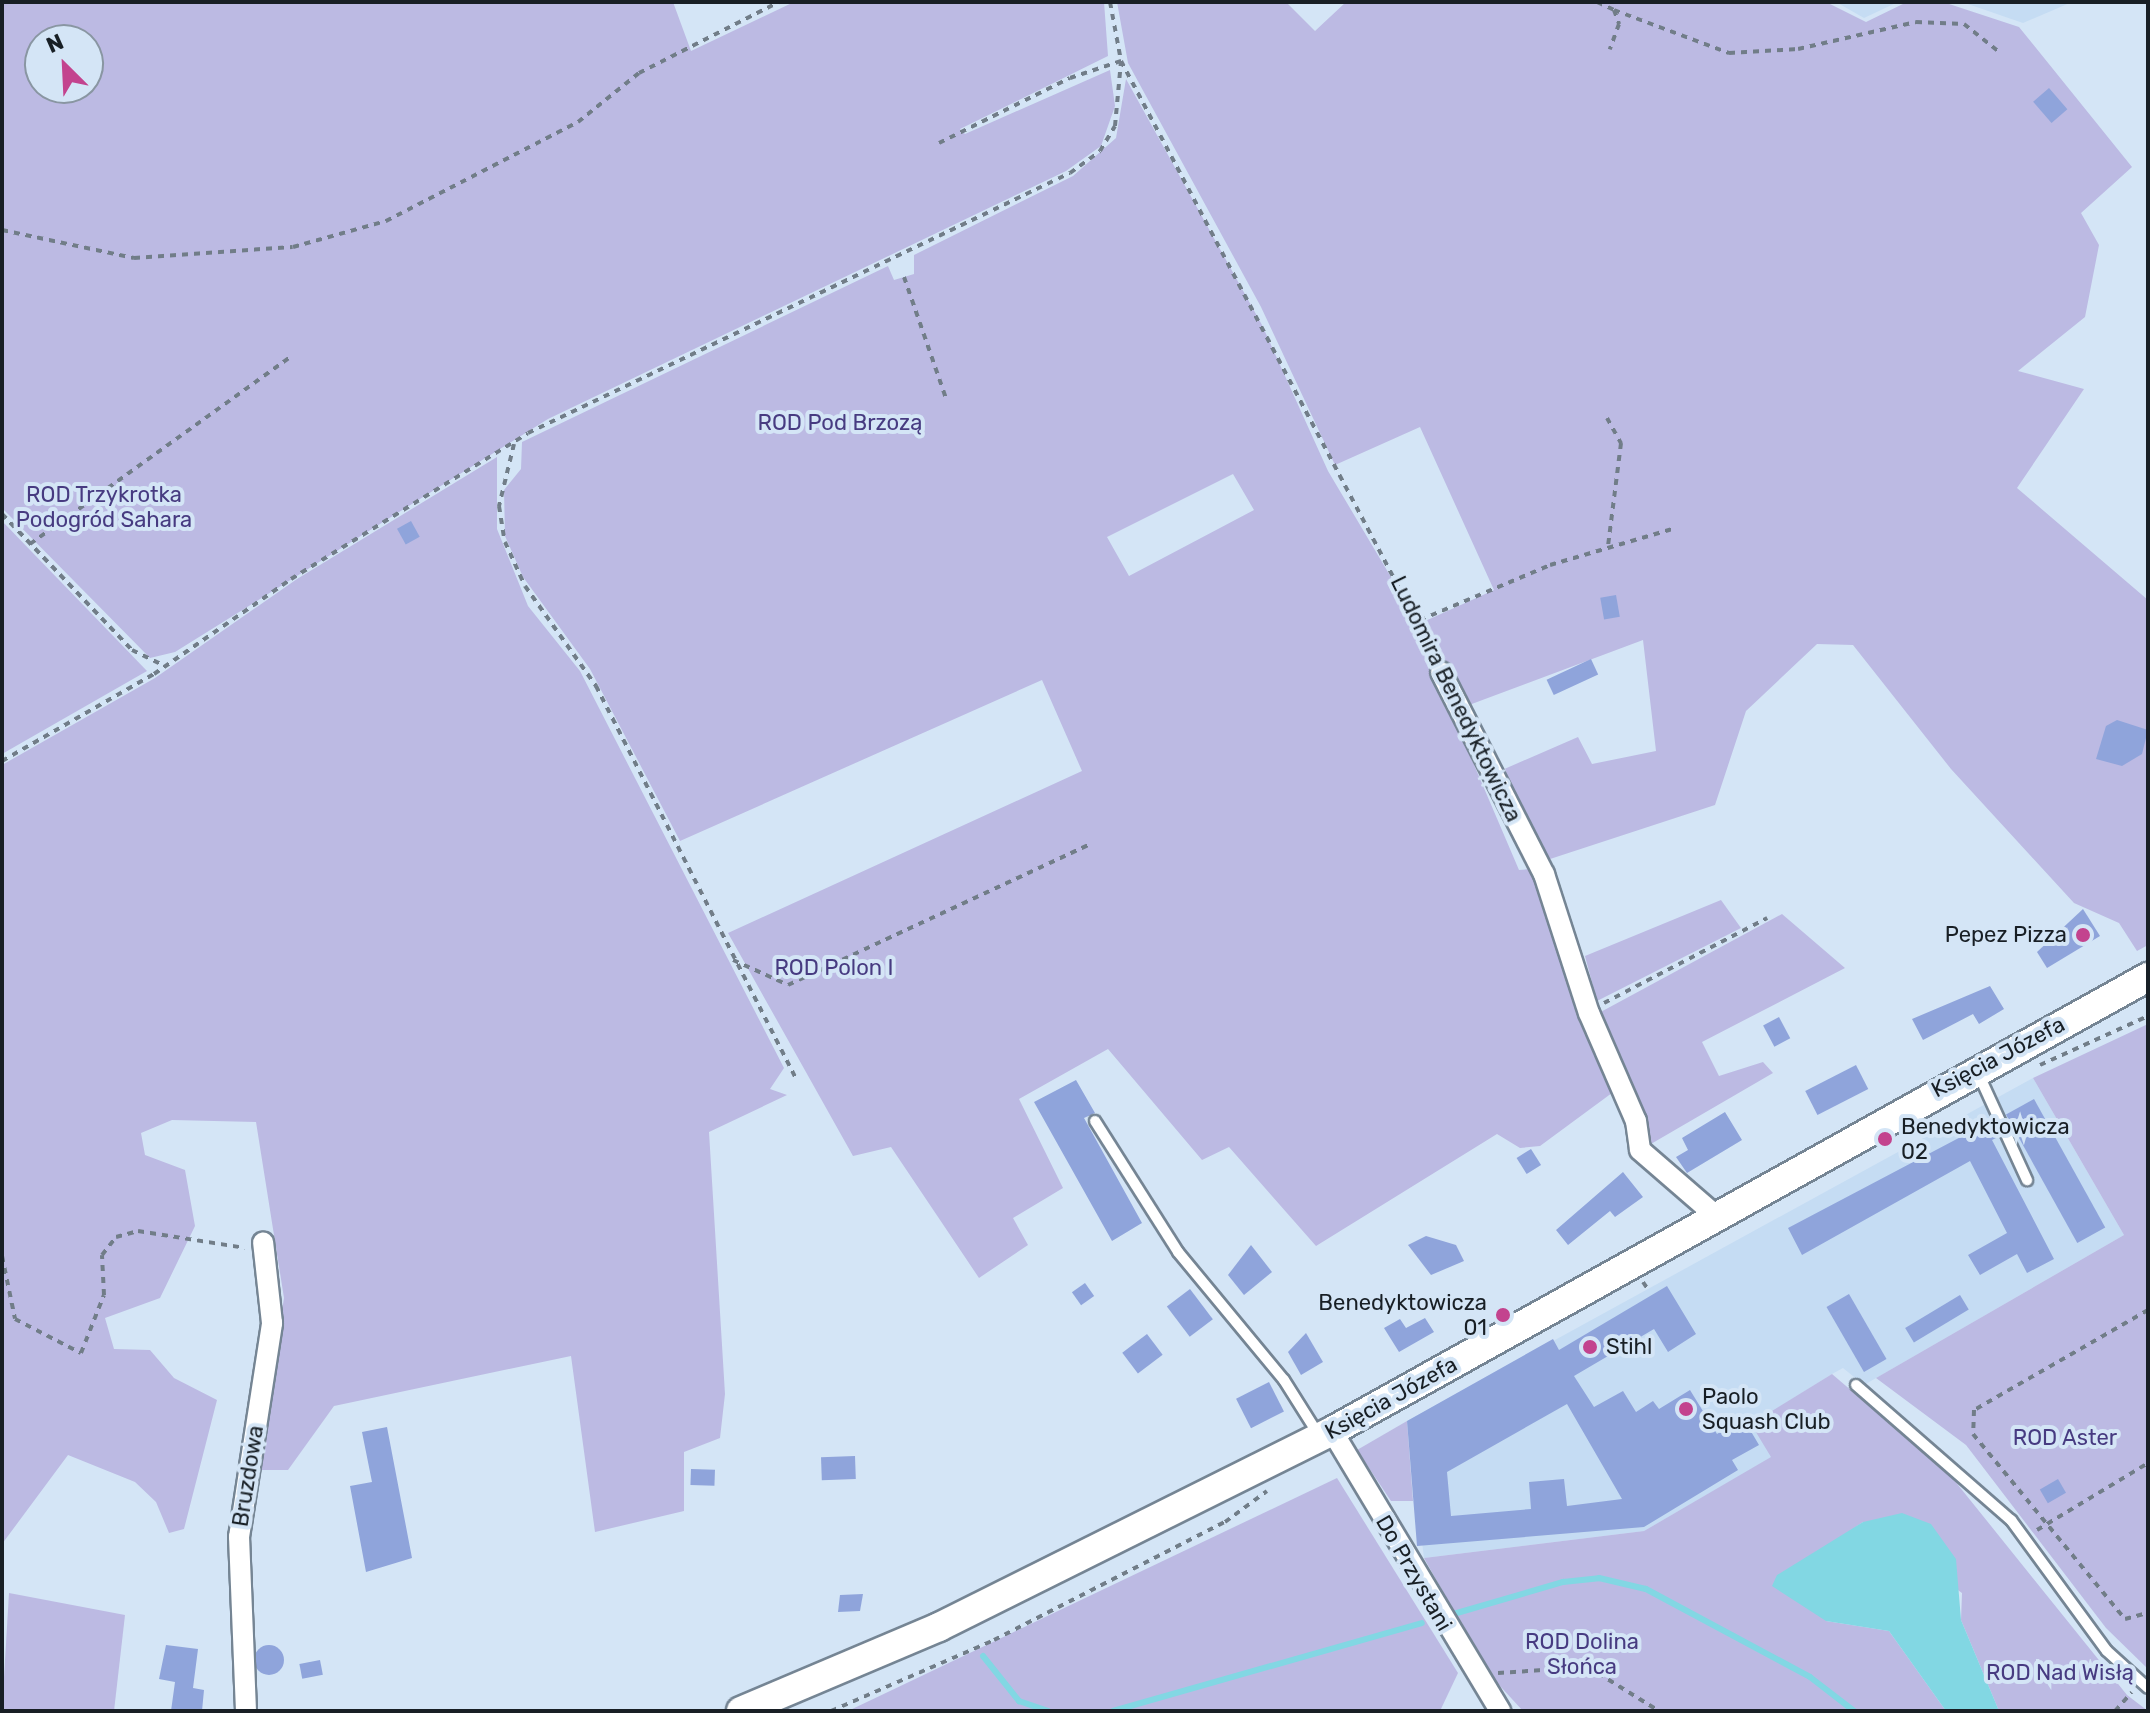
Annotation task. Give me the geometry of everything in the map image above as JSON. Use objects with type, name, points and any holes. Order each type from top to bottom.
[{"type":"main road","name":"Księcia Józefa","points":[[741,1711],[939,1627],[1326,1434],[1714,1214],[2148,977]]},
{"type":"street","name":"Ludomira Benedyktowicza","points":[[1441,672],[1544,874],[1589,1013],[1636,1121],[1643,1155],[1714,1214]]},
{"type":"street","name":"Bruzdowa","points":[[246,1711],[239,1537],[272,1323],[264,1247]]},
{"type":"street","name":"Do Przystani","points":[[1326,1434],[1500,1711]]},
{"type":"lane","points":[[1976,1069],[2027,1180]]},
{"type":"lane","points":[[1095,1121],[1178,1252],[1326,1434]]},
{"type":"lane","points":[[1856,1385],[2011,1520],[2107,1651],[2148,1688]]},
{"type":"path","points":[[2,230],[134,258],[293,247],[386,221],[578,122],[639,73],[779,2]]},
{"type":"path","name":"Ludomira Benedyktowicza","points":[[1110,2],[1121,61],[1420,620],[1441,672]]},
{"type":"path","points":[[1597,2],[1729,53],[1798,49],[1916,22],[1964,24],[1998,51]]},
{"type":"path","points":[[1610,49],[1619,24],[1614,10]]},
{"type":"path","points":[[2,761],[165,665],[515,441],[1070,173],[1100,151],[1115,126],[1121,61],[1070,78],[939,143]]},
{"type":"path","points":[[904,277],[947,401]]},
{"type":"path","points":[[30,544],[289,358]]},
{"type":"path","points":[[1607,418],[1621,443],[1608,546]]},
{"type":"path","points":[[515,441],[500,496],[505,542],[525,586],[596,686],[733,960],[797,1080]]},
{"type":"path","points":[[2,514],[132,650],[165,665]]},
{"type":"path","points":[[1420,620],[1608,546],[1676,528]]},
{"type":"path","points":[[733,960],[788,985],[1088,845]]},
{"type":"path","points":[[1589,1013],[1767,918]]},
{"type":"path","points":[[2030,1068],[2148,1016]]},
{"type":"path","points":[[2,1119],[2,1125]]},
{"type":"path","points":[[2,1256],[15,1319],[81,1353],[104,1295],[102,1255],[116,1237],[138,1231],[264,1247]]},
{"type":"path","points":[[1645,1284],[1649,1291]]},
{"type":"path","points":[[2148,1310],[1974,1410],[1973,1434],[2125,1619],[2148,1613]]},
{"type":"path","points":[[2035,1532],[2148,1463]]},
{"type":"path","points":[[831,1711],[1021,1626],[1225,1522],[1278,1483]]},
{"type":"path","points":[[1489,1674],[1588,1667],[1659,1711]]},
{"type":"path","points":[[2115,1711],[2127,1696]]},
{"type":"shaded area","points":[[1836,2],[1898,2],[1864,18]]},
{"type":"shaded area","points":[[1962,2],[2072,2],[2023,23]]},
{"type":"shaded area","points":[[2033,1078],[2124,1235],[1864,1385],[1843,1368],[1832,1374],[1752,1424],[1772,1457],[1644,1531],[1424,1558],[1407,1421]]},
{"type":"shaded area","points":[[1902,1513],[1931,1524],[1956,1559],[1961,1620],[1999,1711],[1946,1711],[1889,1631],[1826,1621],[1772,1586],[1777,1575],[1863,1522]]},
{"type":"green space","name":"ROD Trzykrotka Podogród Sahara","points":[[2,2],[673,2],[691,51],[794,2],[1104,2],[1108,56],[960,129],[965,134],[1110,70],[1115,106],[1101,146],[1066,171],[548,419],[175,652],[150,658],[2,508]]},
{"type":"green space","points":[[1117,2],[1286,2],[1315,31],[1346,2],[1826,2],[1866,22],[1907,2],[1943,2],[2019,27],[2132,167],[2081,213],[2099,245],[2085,317],[2018,371],[2084,389],[2017,488],[2148,600],[2148,945],[2137,951],[2119,923],[2074,903],[1951,769],[1853,645],[1817,644],[1746,711],[1715,805],[1547,860],[1502,770],[1578,737],[1592,764],[1656,751],[1643,640],[1461,708],[1423,622],[1494,590],[1420,427],[1335,465],[1261,307],[1128,63]]},
{"type":"green space","points":[[1126,79],[1262,325],[1328,471],[1401,594],[1519,870],[1531,869],[1616,1090],[1540,1146],[1520,1148],[1497,1134],[1316,1246],[1229,1147],[1202,1160],[1108,1049],[1019,1099],[1063,1188],[1013,1218],[1028,1245],[979,1278],[891,1147],[853,1156],[728,933],[1082,771],[1042,680],[680,841],[590,669],[523,577],[505,536],[504,490],[521,469],[522,442],[888,266],[894,280],[914,274],[914,255],[1073,176],[1116,138]],"holes":[[[1233,474],[1254,510],[1129,576],[1107,537]]]},
{"type":"green space","points":[[497,457],[497,529],[528,606],[580,671],[784,1068],[770,1089],[787,1095],[709,1132],[725,1394],[720,1438],[684,1452],[684,1511],[595,1532],[571,1356],[334,1406],[288,1470],[257,1470],[284,1298],[256,1122],[172,1120],[141,1133],[145,1155],[185,1170],[195,1226],[160,1298],[105,1318],[114,1349],[150,1350],[174,1378],[217,1400],[184,1529],[169,1533],[156,1502],[135,1482],[68,1455],[2,1544],[2,765],[155,678],[297,579]]},
{"type":"green space","points":[[2,521],[147,671],[2,754]]},
{"type":"green space","points":[[1721,900],[1741,928],[1597,1001],[1585,956]]},
{"type":"green space","points":[[1782,914],[1845,968],[1702,1042],[1719,1076],[1763,1062],[1773,1073],[1644,1148],[1647,1127],[1597,1014]]},
{"type":"green space","name":"ROD Aster","points":[[2148,1024],[2148,1669],[2106,1628],[1966,1445],[1876,1378],[2124,1235],[2033,1078]]},
{"type":"green space","points":[[1832,1374],[1950,1475],[2127,1695],[2148,1711],[1999,1711],[1961,1620],[1962,1593],[1863,1522],[1822,1550],[1826,1621],[1889,1631],[1946,1711],[1523,1711],[1489,1674],[1424,1558],[1644,1531],[1771,1457],[1751,1424]]},
{"type":"green space","points":[[1407,1421],[1413,1501],[1391,1501],[1357,1450]]},
{"type":"green space","points":[[1337,1478],[1458,1673],[1440,1711],[848,1711]]},
{"type":"green space","points":[[9,1593],[125,1615],[114,1711],[2,1711]]},
{"type":"building","points":[[2049,88],[2067,109],[2052,123],[2033,102]]},
{"type":"building","points":[[411,521],[420,537],[406,545],[397,529]]},
{"type":"building","points":[[1616,595],[1620,617],[1604,619],[1600,598]]},
{"type":"building","points":[[1591,659],[1598,674],[1554,695],[1547,680]]},
{"type":"building","points":[[2117,720],[2148,730],[2142,754],[2122,766],[2096,759],[2106,726]]},
{"type":"building","points":[[2083,909],[2100,936],[2047,968],[2037,952]]},
{"type":"building","points":[[1990,986],[2004,1009],[1979,1024],[1973,1014],[1923,1040],[1912,1019]]},
{"type":"building","points":[[1779,1017],[1790,1038],[1774,1047],[1763,1025]]},
{"type":"building","points":[[1856,1065],[1868,1089],[1817,1115],[1805,1091]]},
{"type":"building","points":[[1076,1080],[1095,1113],[1084,1118],[1142,1223],[1112,1241],[1034,1102]]},
{"type":"building","points":[[2034,1099],[2105,1228],[2077,1243],[2006,1115]]},
{"type":"building","points":[[1725,1112],[1742,1140],[1687,1173],[1676,1157],[1688,1150],[1682,1138]]},
{"type":"building","points":[[1991,1121],[1998,1137],[1992,1140],[2054,1259],[2027,1273],[2017,1254],[1980,1275],[1968,1255],[2007,1233],[1970,1161],[1802,1255],[1788,1228]]},
{"type":"building","points":[[1531,1149],[1541,1165],[1527,1174],[1517,1158]]},
{"type":"building","points":[[1623,1172],[1643,1197],[1615,1217],[1610,1211],[1568,1245],[1556,1230]]},
{"type":"building","points":[[1426,1236],[1456,1245],[1464,1261],[1431,1275],[1408,1245]]},
{"type":"building","points":[[1251,1245],[1272,1272],[1244,1295],[1228,1275]]},
{"type":"building","points":[[1085,1283],[1094,1296],[1081,1305],[1072,1292]]},
{"type":"building","points":[[1667,1286],[1696,1334],[1668,1352],[1654,1329],[1574,1376],[1594,1407],[1623,1391],[1636,1412],[1653,1401],[1659,1409],[1690,1390],[1717,1434],[1743,1418],[1759,1445],[1732,1460],[1738,1470],[1644,1527],[1417,1546],[1407,1421],[1553,1339],[1559,1350]],"holes":[[[1567,1404],[1622,1499],[1567,1506],[1564,1479],[1529,1482],[1531,1509],[1451,1516],[1447,1472]]]},
{"type":"building","points":[[1190,1289],[1213,1319],[1190,1337],[1167,1306]]},
{"type":"building","points":[[1849,1294],[1886,1359],[1864,1372],[1826,1307]]},
{"type":"building","points":[[1960,1295],[1969,1310],[1914,1343],[1905,1328]]},
{"type":"building","points":[[1425,1318],[1434,1332],[1399,1352],[1384,1328],[1400,1319],[1406,1328]]},
{"type":"building","points":[[1306,1333],[1323,1362],[1301,1375],[1288,1352]]},
{"type":"building","points":[[1147,1334],[1163,1355],[1138,1373],[1122,1353]]},
{"type":"building","points":[[1269,1382],[1284,1411],[1251,1428],[1236,1399]]},
{"type":"building","points":[[387,1427],[412,1558],[366,1572],[350,1486],[372,1482],[362,1432]]},
{"type":"building","points":[[855,1456],[856,1479],[822,1480],[821,1457]]},
{"type":"building","points":[[691,1469],[715,1470],[714,1486],[690,1485]]},
{"type":"building","points":[[2058,1479],[2066,1493],[2048,1503],[2040,1490]]},
{"type":"building","points":[[863,1594],[860,1611],[838,1612],[840,1595]]},
{"type":"building","points":[[166,1645],[198,1649],[193,1688],[204,1690],[202,1711],[171,1711],[175,1682],[159,1679]]},
{"type":"building","points":[[269,1645],[280,1649],[284,1660],[280,1671],[269,1675],[258,1671],[254,1660],[258,1649]]},
{"type":"building","points":[[320,1660],[323,1675],[302,1679],[299,1664]]},
{"type":"waterway","points":[[1450,1615],[1563,1582],[1599,1578],[1646,1589],[1810,1677],[1854,1711]]},
{"type":"waterway","points":[[1113,1711],[1422,1623]]},
{"type":"waterway","points":[[983,1656],[1019,1701],[1048,1711]]},
{"type":"place","name":"Pepez Pizza","points":[[2083,935]]},
{"type":"place","name":"Benedyktowicza 02","points":[[1885,1139]]},
{"type":"place","name":"Benedyktowicza 01","points":[[1503,1315]]},
{"type":"place","name":"Stihl","points":[[1590,1347]]},
{"type":"place","name":"Paolo Squash Club","points":[[1686,1409]]},
{"type":"park label","name":"ROD Pod Brzozą","points":[[840,423]]},
{"type":"park label","name":"ROD Polon I","points":[[834,968]]},
{"type":"park label","name":"ROD Dolina Słońca","points":[[1582,1654]]},
{"type":"park label","name":"ROD Nad Wisłą","points":[[2060,1673]]}]
